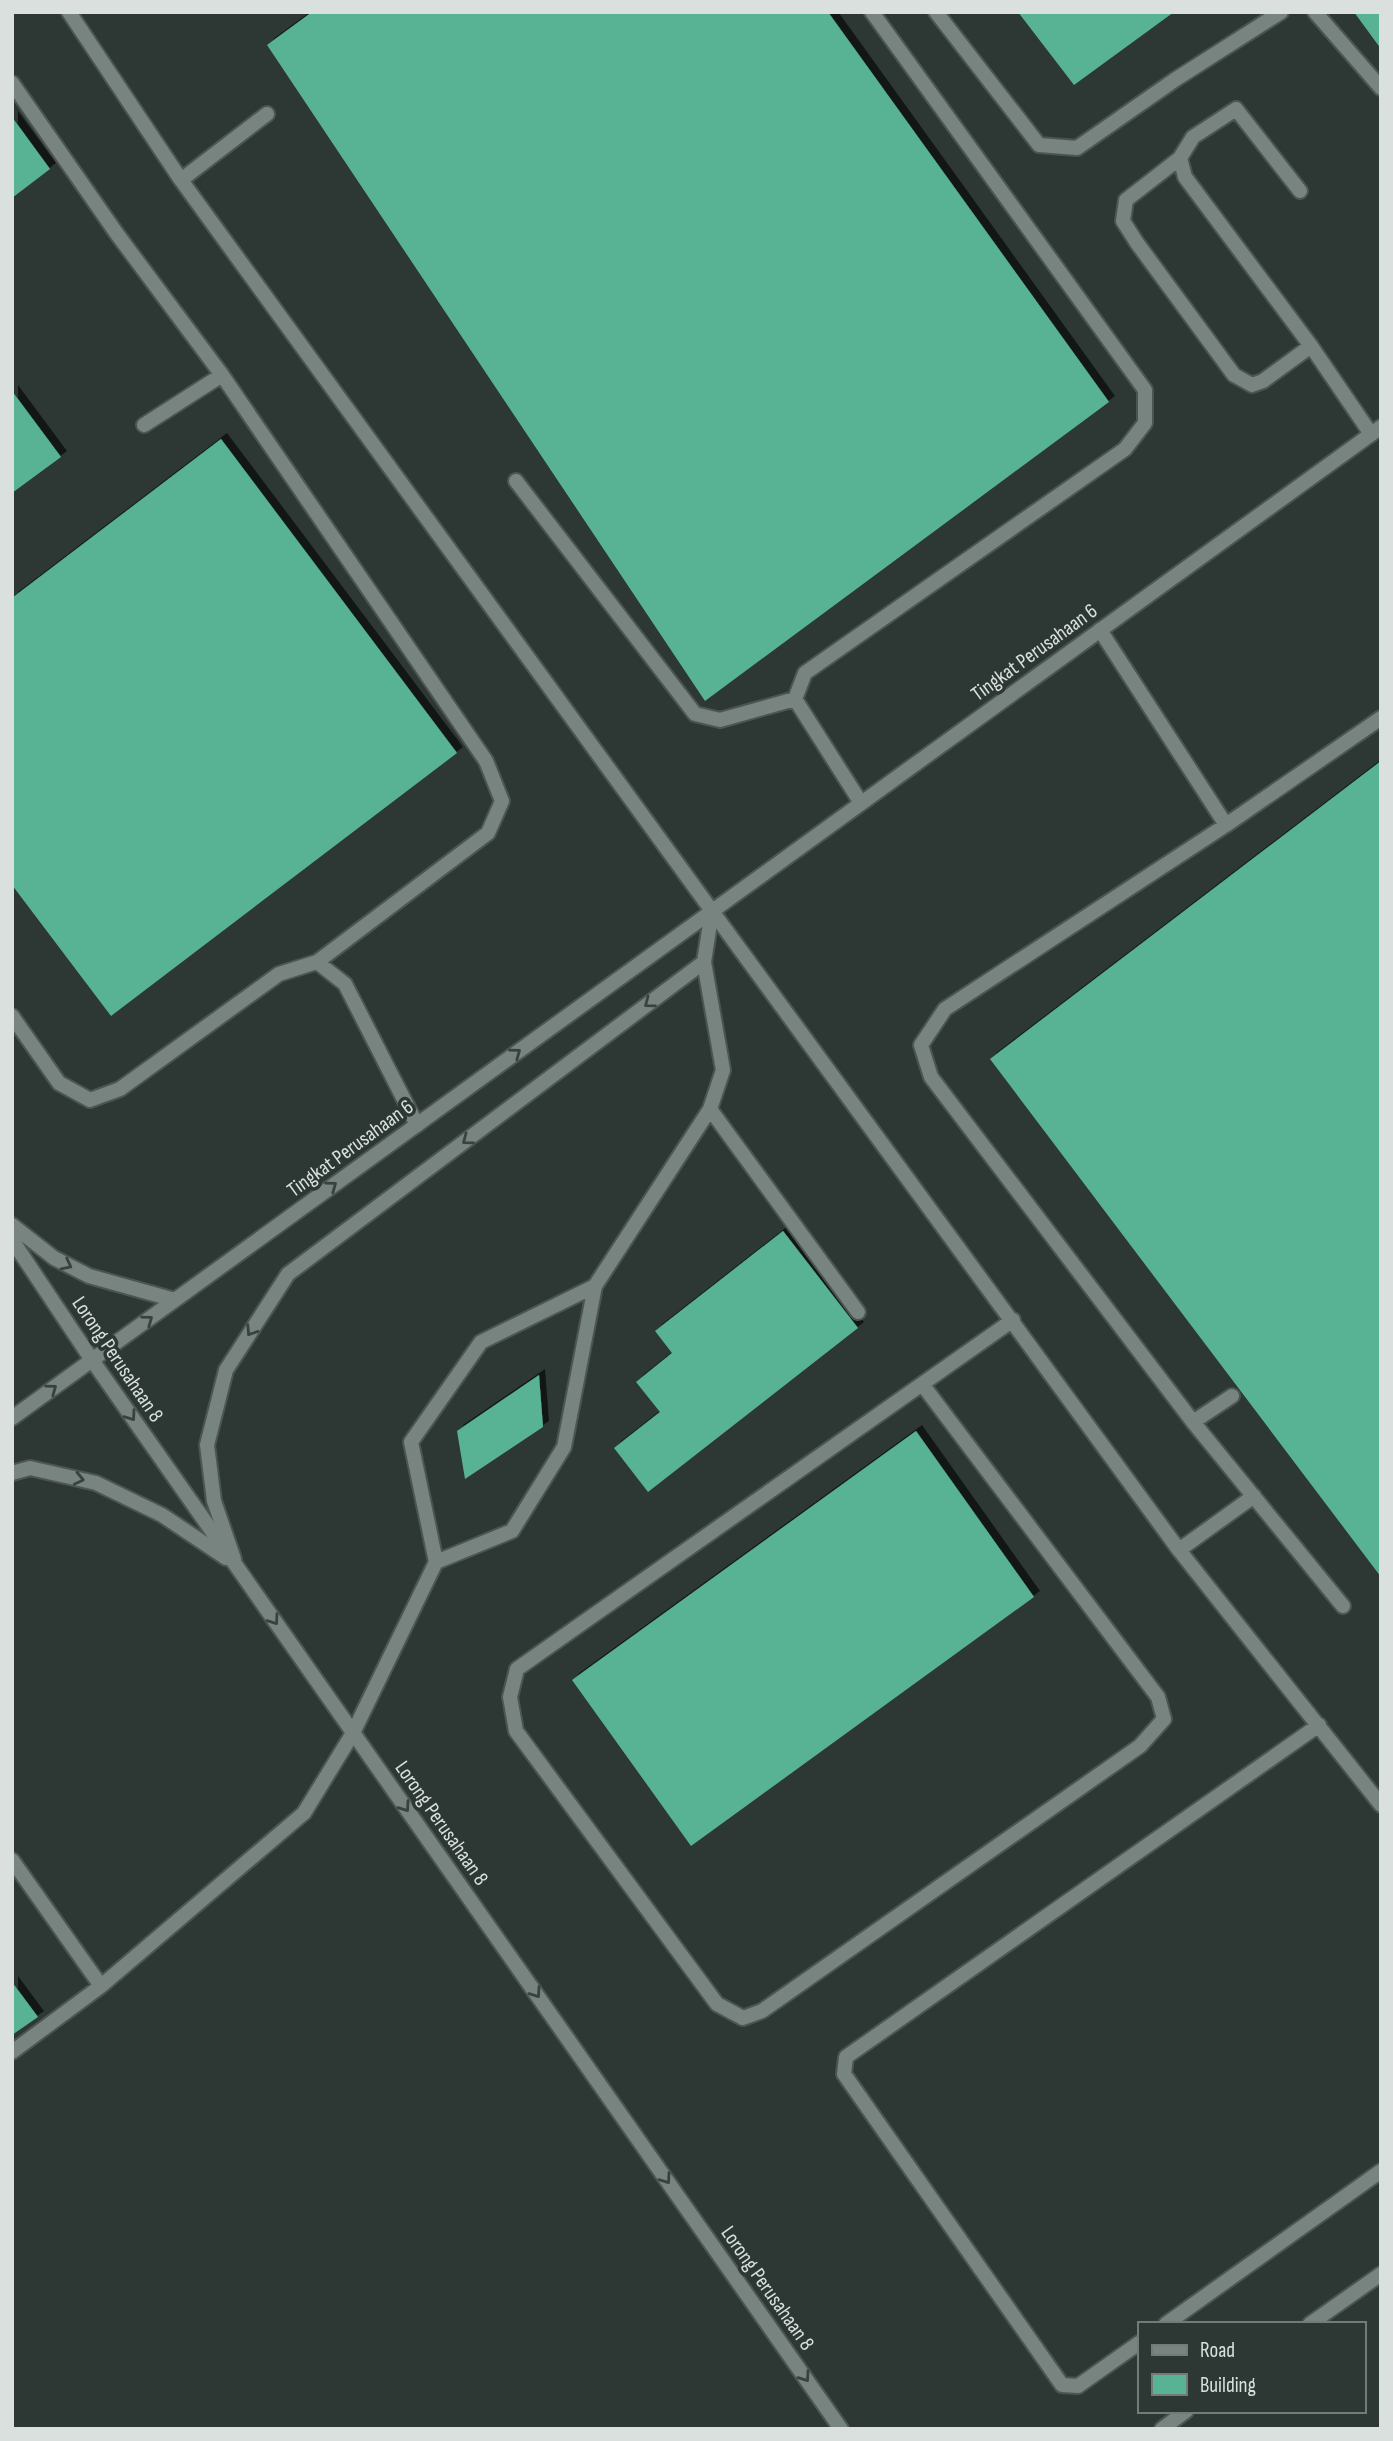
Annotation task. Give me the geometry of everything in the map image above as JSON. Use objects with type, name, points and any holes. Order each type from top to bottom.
[{"type":"street","points":[[69,12],[181,180],[1179,1550],[1381,1805]]},
{"type":"street","points":[[795,699],[805,673],[1125,449],[1145,423],[1145,390],[872,12]]},
{"type":"street","points":[[936,12],[1039,145],[1077,148],[1176,79],[1281,12]]},
{"type":"street","points":[[1315,12],[1381,88]]},
{"type":"street","points":[[12,83],[117,234],[222,375],[486,761],[502,801],[488,833],[317,962],[279,974],[120,1089],[90,1100],[59,1083],[12,1016]]},
{"type":"street","points":[[1300,191],[1236,108],[1193,137],[1180,158],[1126,200],[1123,221],[1234,375],[1252,385],[1263,381],[1311,346]]},
{"type":"street","points":[[181,180],[267,114]]},
{"type":"street","points":[[1180,158],[1185,177],[1376,430]]},
{"type":"street","points":[[144,425],[222,375]]},
{"type":"street","name":"Tingkat Perusahaan 6","points":[[12,1418],[1376,430]]},
{"type":"street","points":[[516,481],[695,714],[720,720],[795,699]]},
{"type":"street","points":[[1100,630],[1226,825]]},
{"type":"street","points":[[795,699],[861,803]]},
{"type":"street","points":[[1343,1606],[1193,1422],[932,1077],[921,1045],[945,1009],[1226,825],[1381,718]]},
{"type":"street","points":[[436,1562],[512,1531],[564,1447],[594,1286],[710,1109],[723,1070],[704,962],[712,911]]},
{"type":"street","points":[[317,962],[345,984],[417,1125]]},
{"type":"street","points":[[235,1564],[214,1502],[207,1445],[226,1370],[288,1274],[704,962]]},
{"type":"street","points":[[710,1109],[858,1311]]},
{"type":"street","points":[[12,1225],[54,1258],[89,1276],[175,1300]]},
{"type":"street","name":"Lorong Perusahaan 8","points":[[12,1240],[92,1360],[841,2429]]},
{"type":"street","points":[[12,2052],[101,1986],[304,1813],[353,1732],[436,1562],[411,1442],[481,1342],[594,1286]]},
{"type":"street","points":[[922,1384],[1158,1697],[1164,1718],[1140,1746],[762,2011],[743,2018],[717,2004],[516,1731],[510,1696],[517,1669],[922,1384],[1013,1320]]},
{"type":"street","points":[[1193,1422],[1232,1396]]},
{"type":"street","points":[[12,1473],[30,1468],[96,1483],[162,1515],[235,1564]]},
{"type":"street","points":[[1179,1550],[1254,1496]]},
{"type":"street","points":[[1138,2344],[1079,2386],[1062,2385],[844,2074],[846,2057],[1319,1725]]},
{"type":"street","points":[[12,1860],[101,1986]]},
{"type":"street","points":[[1169,2322],[1381,2171]]},
{"type":"street","points":[[1313,2322],[1381,2274]]},
{"type":"street","points":[[1162,2429],[1183,2413]]},
{"type":"building","points":[[312,12],[828,12],[1109,402],[705,701],[267,45]]},
{"type":"building","points":[[1018,12],[1174,12],[1074,85]]},
{"type":"building","points":[[1354,12],[1381,12],[1381,49]]},
{"type":"building","points":[[12,117],[50,169],[12,198]]},
{"type":"building","points":[[12,391],[61,457],[12,493]]},
{"type":"building","points":[[221,439],[457,753],[111,1016],[12,885],[12,598]]},
{"type":"building","points":[[1381,761],[1381,1577],[990,1059]]},
{"type":"building","points":[[783,1231],[858,1328],[648,1492],[614,1448],[660,1412],[636,1382],[672,1353],[655,1331]]},
{"type":"building","points":[[539,1375],[543,1427],[465,1479],[457,1431]]},
{"type":"building","points":[[916,1431],[1034,1597],[691,1846],[572,1680]]},
{"type":"building","points":[[12,1982],[38,2017],[12,2035]]}]
